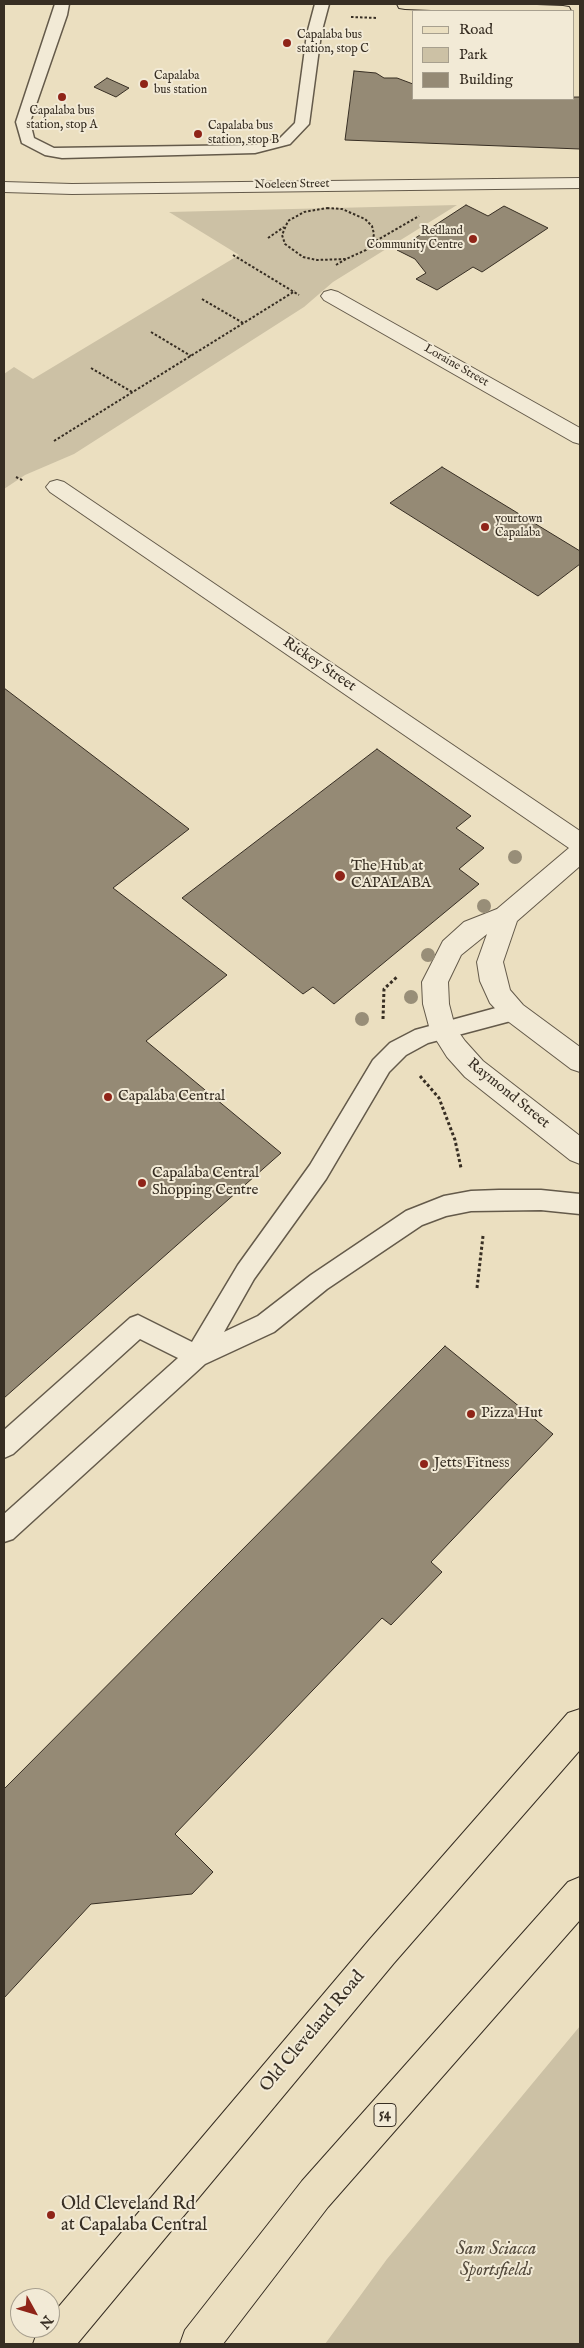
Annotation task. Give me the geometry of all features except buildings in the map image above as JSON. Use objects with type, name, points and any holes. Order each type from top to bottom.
[{"type":"main road","points":[[405,4],[540,10]]},
{"type":"main road","name":"Old Cleveland Road","points":[[52,2344],[382,1951],[580,1725]]},
{"type":"main road","name":"54","points":[[199,2344],[315,2194],[580,1894]]},
{"type":"street","name":"Noeleen Street","points":[[4,187],[72,189],[580,183]]},
{"type":"street","name":"Loraine Street","points":[[331,296],[580,437]]},
{"type":"street","name":"Rickey Street","points":[[57,487],[580,843]]},
{"type":"street","name":"Raymond Street","points":[[580,852],[506,916],[473,930],[452,948],[435,982],[436,1004],[443,1030],[456,1049],[474,1069],[580,1152]]},
{"type":"street","name":"Raymond Street","points":[[506,916],[490,962],[493,982],[499,996],[514,1012],[580,1061]]},
{"type":"lane","points":[[62,4],[60,15],[23,122],[27,140],[50,152],[62,154],[255,149],[285,141],[302,124],[314,34],[322,4]]},
{"type":"lane","points":[[197,1356],[246,1272],[318,1172],[381,1066],[398,1050],[423,1036],[514,1012]]},
{"type":"lane","points":[[4,1530],[197,1356],[266,1324],[319,1282],[414,1218],[444,1206],[471,1201],[541,1200],[580,1204]]},
{"type":"lane","points":[[4,1446],[138,1326],[197,1356]]},
{"type":"path","points":[[343,17],[380,18]]},
{"type":"path","points":[[268,238],[284,227],[295,216],[315,209],[342,209],[365,219],[372,226],[374,234],[372,243],[366,250],[346,259],[331,269]]},
{"type":"path","points":[[284,227],[282,235],[285,244],[303,257],[332,261],[346,259]]},
{"type":"path","points":[[233,255],[294,292]]},
{"type":"path","points":[[54,441],[301,287]]},
{"type":"path","points":[[202,299],[243,323]]},
{"type":"path","points":[[151,332],[191,356]]},
{"type":"path","points":[[91,368],[132,392]]},
{"type":"path","points":[[417,1072],[439,1098],[455,1140],[461,1170]]},
{"type":"path","points":[[477,1288],[484,1241],[481,1228]]},
{"type":"green space","points":[[457,205],[333,282],[304,307],[74,454],[25,475],[4,489],[4,374],[14,367],[33,379],[239,255],[169,212]]},
{"type":"green space","name":"Sam Sciacca Sportsfields","points":[[580,2026],[580,2344],[325,2344],[387,2259]]},
{"type":"place","name":"Capalaba bus station, stop C","points":[[287,43]]},
{"type":"place","name":"Capalaba bus station","points":[[144,84]]},
{"type":"place","name":"Capalaba bus station, stop A","points":[[62,97]]},
{"type":"place","name":"Capalaba bus station, stop B","points":[[198,134]]},
{"type":"place","name":"Redland Community Centre","points":[[473,239]]},
{"type":"place","name":"yourtown Capalaba","points":[[485,527]]},
{"type":"place","name":"The Hub at CAPALABA","points":[[340,876]]},
{"type":"place","name":"Capalaba Central","points":[[108,1097]]},
{"type":"place","name":"Capalaba Central Shopping Centre","points":[[142,1183]]},
{"type":"place","name":"Pizza Hut","points":[[471,1414]]},
{"type":"place","name":"Jetts Fitness","points":[[424,1464]]},
{"type":"place","name":"Old Cleveland Rd at Capalaba Central","points":[[51,2215]]}]
